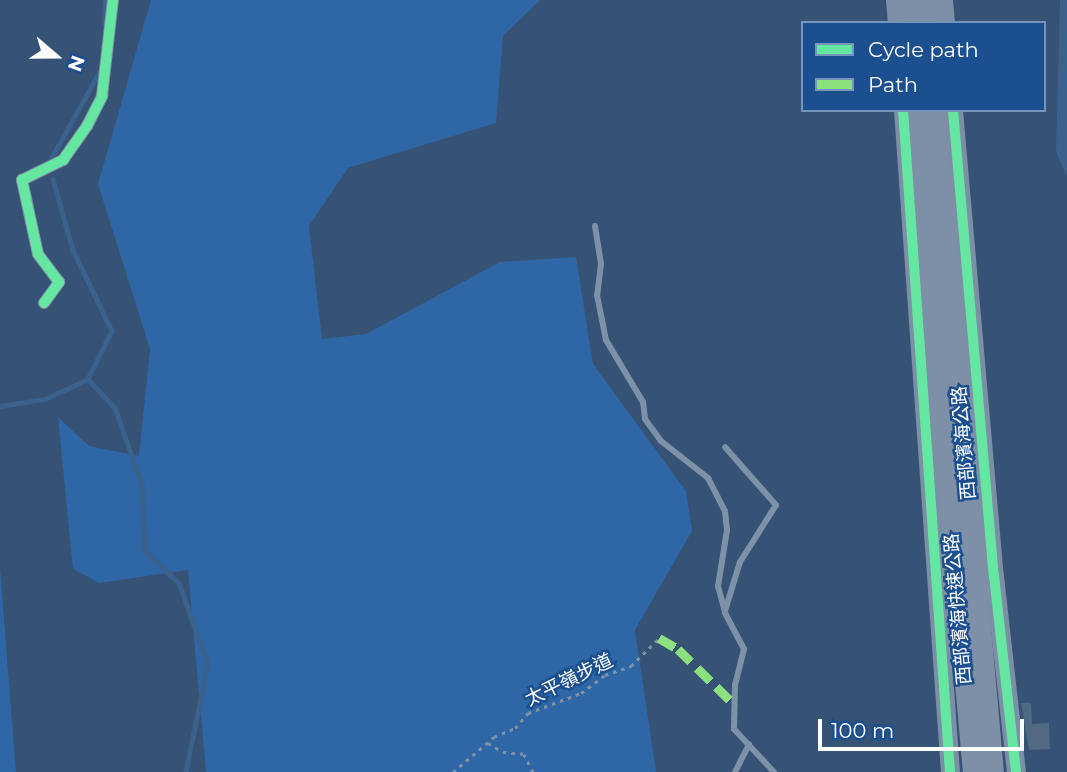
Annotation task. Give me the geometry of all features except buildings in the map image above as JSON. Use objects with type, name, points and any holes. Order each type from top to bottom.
[{"type":"highway","points":[[906,0],[908,21]]},
{"type":"highway","points":[[925,0],[927,21]]},
{"type":"highway","name":"西部濱海快速公路","points":[[914,112],[966,591],[993,772]]},
{"type":"highway","name":"西部濱海快速公路","points":[[934,112],[966,591],[973,772]]},
{"type":"highway","points":[[958,772],[966,591]]},
{"type":"highway","points":[[966,591],[992,666],[1006,772]]},
{"type":"main road","points":[[895,0],[897,21]]},
{"type":"main road","points":[[943,0],[945,21]]},
{"type":"main road","name":"西部濱海公路","points":[[904,112],[950,772]]},
{"type":"main road","name":"西部濱海公路","points":[[953,112],[992,562],[1016,772]]},
{"type":"street","points":[[44,303],[59,282],[38,254],[22,180],[63,160],[88,126],[102,96],[113,0]]},
{"type":"lane","points":[[595,226],[601,264],[597,295],[606,340],[643,402],[645,419],[661,442],[708,478],[724,511],[727,530],[718,586],[725,613],[744,649],[735,685],[734,729],[774,772]]},
{"type":"lane","points":[[725,447],[776,505],[740,562],[725,613]]},
{"type":"lane","points":[[735,772],[749,744]]},
{"type":"path","points":[[488,743],[503,752],[524,754],[533,772]]},
{"type":"shaded area","points":[[151,0],[540,0],[503,36],[496,123],[348,168],[309,226],[322,339],[366,334],[500,262],[576,257],[593,364],[686,491],[692,531],[635,630],[656,772],[206,772],[188,570],[99,583],[73,569],[58,417],[89,446],[139,456],[150,349],[98,184]]},
{"type":"shaded area","points":[[1060,0],[1067,0],[1067,177],[1056,152]]},
{"type":"shaded area","points":[[0,568],[16,772],[0,772]]},
{"type":"waterway","points":[[104,25],[105,0]]},
{"type":"waterway","points":[[49,162],[101,69]]},
{"type":"waterway","points":[[53,179],[73,250],[112,331],[88,379],[115,408],[142,484],[145,551],[179,583],[208,664],[186,772]]},
{"type":"waterway","points":[[0,406],[45,399],[88,379]]},
{"type":"marked path","points":[[659,638],[678,649],[734,704]]},
{"type":"cycle path","points":[[44,303],[59,282],[38,254],[22,180],[63,160],[87,126],[102,96],[113,0]]},
{"type":"cycle path","points":[[903,112],[950,772]]},
{"type":"cycle path","points":[[953,112],[994,576],[1016,772]]}]
